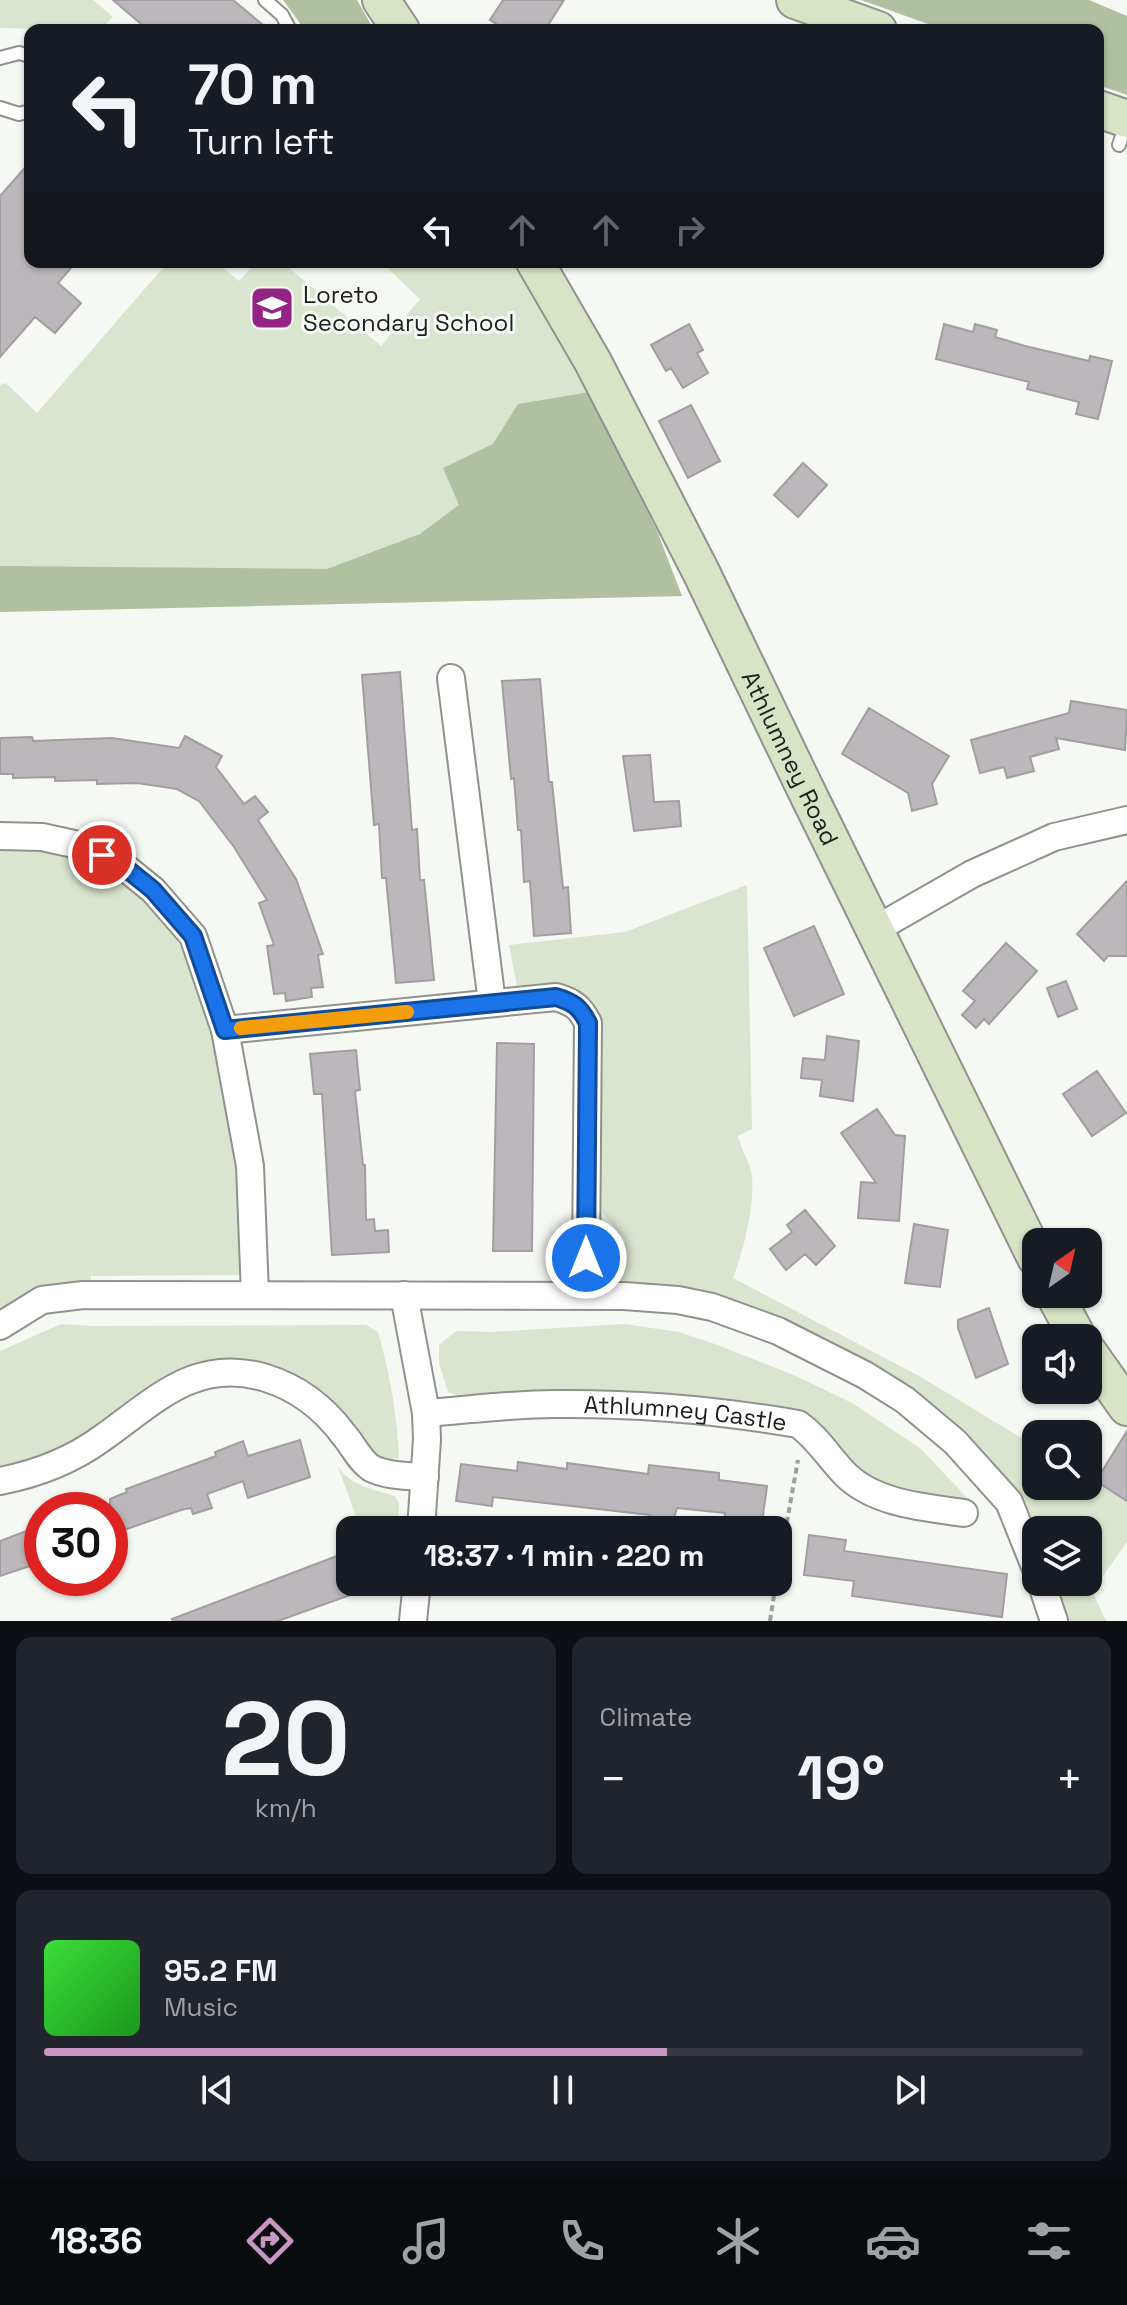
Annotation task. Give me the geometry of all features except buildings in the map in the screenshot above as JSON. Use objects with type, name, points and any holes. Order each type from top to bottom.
[{"type":"main road","points":[[381,0],[397,24]]},
{"type":"main road","points":[[795,0],[861,24]]},
{"type":"main road","points":[[1104,113],[1124,128]]},
{"type":"main road","name":"Athlumney Road","points":[[538,268],[593,362],[701,572],[1022,1229]]},
{"type":"main road","points":[[1102,1372],[1127,1407]]},
{"type":"street","points":[[451,678],[492,1003]]},
{"type":"street","points":[[876,929],[972,874],[1054,837],[1127,820]]},
{"type":"street","points":[[0,836],[42,837],[83,846],[122,865],[153,890],[193,936],[225,1030],[250,1166],[255,1295]]},
{"type":"street","points":[[225,1030],[556,997],[573,1002],[588,1023],[586,1258]]},
{"type":"street","points":[[0,1326],[42,1300],[83,1295],[624,1296],[678,1300],[712,1307],[778,1331],[865,1375],[905,1400],[955,1442],[1009,1502],[1022,1534]]},
{"type":"street","points":[[404,1295],[426,1413],[422,1516]]},
{"type":"street","points":[[0,1481],[65,1460],[100,1440],[168,1390],[191,1379],[217,1373],[265,1378],[289,1388],[323,1410],[370,1467],[385,1473],[425,1477]]},
{"type":"street","name":"Athlumney Castle","points":[[426,1413],[551,1403],[649,1405],[722,1411],[798,1424],[808,1431],[846,1475],[864,1489],[884,1498],[964,1513]]},
{"type":"street","points":[[413,1621],[416,1596]]},
{"type":"street","points":[[1046,1596],[1054,1621]]},
{"type":"lane","points":[[265,0],[282,15],[287,24]]},
{"type":"lane","points":[[0,58],[24,54]]},
{"type":"lane","points":[[0,108],[24,113]]},
{"type":"path","points":[[788,1516],[799,1455],[808,1431]]},
{"type":"path","points":[[770,1621],[774,1596]]},
{"type":"green space","points":[[0,0],[93,0],[113,17],[106,24],[24,24],[24,28],[0,28]]},
{"type":"green space","points":[[283,0],[357,0],[371,24],[301,24]]},
{"type":"green space","points":[[861,0],[1089,0],[1127,16],[1127,95],[1104,87],[1104,24],[928,24]]},
{"type":"green space","name":"Loreto Secondary School","points":[[163,268],[223,268],[239,281],[251,268],[289,268],[381,346],[420,299],[387,268],[521,268],[606,426],[682,596],[0,612],[0,385],[6,383],[37,413]]},
{"type":"green space","points":[[590,392],[657,531],[682,596],[0,612],[0,566],[327,569],[420,534],[459,505],[443,468],[493,444],[518,404]]},
{"type":"green space","points":[[0,847],[67,855],[115,871],[138,887],[166,922],[183,951],[208,1017],[232,1120],[241,1198],[240,1275],[91,1276],[91,1282],[53,1286],[30,1293],[19,1298],[0,1316]]},
{"type":"green space","points":[[747,885],[752,1129],[738,1136],[751,1172],[752,1196],[745,1241],[733,1278],[921,1377],[1022,1438],[1022,1498],[984,1454],[899,1380],[864,1360],[798,1330],[673,1285],[565,1282],[563,1258],[627,1256],[624,1239],[599,1209],[603,1022],[596,1008],[579,990],[545,983],[517,986],[509,945],[625,932]]},
{"type":"green space","points":[[61,1324],[366,1325],[378,1332],[382,1348],[395,1410],[399,1458],[383,1459],[372,1453],[254,1366],[67,1448],[0,1470],[0,1351]]},
{"type":"green space","points":[[624,1324],[679,1332],[715,1344],[796,1376],[852,1403],[920,1448],[972,1503],[911,1491],[865,1475],[848,1463],[820,1428],[795,1413],[692,1396],[618,1394],[472,1401],[448,1392],[439,1363],[439,1345],[456,1331],[490,1332]]},
{"type":"green space","points":[[338,1467],[357,1483],[395,1496],[399,1503],[399,1516],[356,1516]]},
{"type":"green space","points":[[1102,1486],[1127,1501],[1127,1542],[1102,1577],[1102,1516],[1032,1516],[1024,1500],[1102,1500]]},
{"type":"green space","points":[[1060,1596],[1094,1596],[1106,1621],[1068,1621]]},
{"type":"slow traffic","points":[[241,1028],[407,1012]]},
{"type":"place","name":"Loreto Secondary School","points":[[272,308]]},
{"type":"route","points":[[102,855],[122,865],[153,890],[193,936],[225,1030],[556,997],[573,1002],[588,1023],[586,1258]]}]
